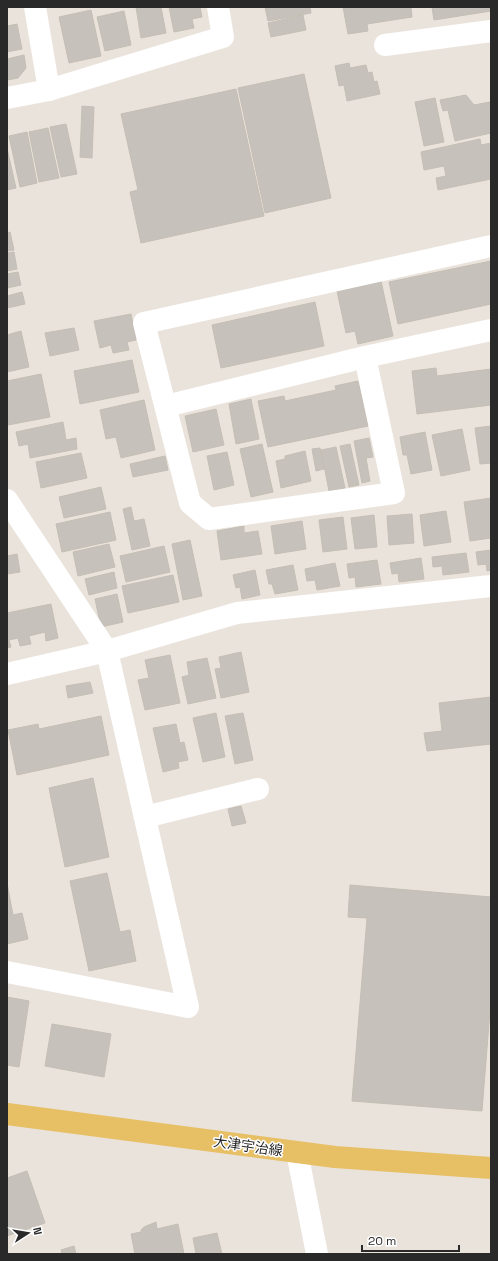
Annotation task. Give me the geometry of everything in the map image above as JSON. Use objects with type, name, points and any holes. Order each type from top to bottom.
[{"type":"main road","name":"大津宇治線","points":[[7,1114],[335,1157],[491,1168]]},
{"type":"street","points":[[35,7],[49,90]]},
{"type":"street","points":[[7,98],[49,90],[223,38],[218,7]]},
{"type":"street","points":[[385,45],[491,31]]},
{"type":"street","points":[[365,357],[394,493],[209,519],[190,503],[144,323],[491,246]]},
{"type":"street","points":[[166,406],[365,357],[491,330]]},
{"type":"street","points":[[7,500],[107,651],[188,1007],[7,972]]},
{"type":"street","points":[[7,674],[107,651],[237,613],[491,586]]},
{"type":"street","points":[[145,817],[258,790]]},
{"type":"street","points":[[297,1152],[317,1254]]},
{"type":"building","points":[[136,7],[161,7],[166,33],[141,38]]},
{"type":"building","points":[[169,7],[200,7],[202,17],[192,19],[194,28],[174,32]]},
{"type":"building","points":[[265,7],[310,7],[311,13],[268,21]]},
{"type":"building","points":[[343,7],[411,7],[412,17],[367,24],[368,31],[348,34]]},
{"type":"building","points":[[432,7],[491,7],[491,11],[434,20]]},
{"type":"building","points":[[91,10],[101,56],[69,63],[59,17]]},
{"type":"building","points":[[124,11],[131,45],[105,51],[97,17]]},
{"type":"building","points":[[303,15],[306,30],[271,37],[268,23]]},
{"type":"building","points":[[17,24],[22,49],[7,52],[7,26]]},
{"type":"building","points":[[24,55],[26,68],[18,78],[7,80],[7,59]]},
{"type":"building","points":[[349,63],[350,68],[366,65],[368,73],[372,72],[374,82],[377,81],[380,94],[347,101],[344,85],[339,86],[335,66]]},
{"type":"building","points":[[304,74],[331,198],[265,213],[238,88]]},
{"type":"building","points":[[236,89],[264,216],[141,243],[130,192],[138,190],[121,114]]},
{"type":"building","points":[[466,95],[474,105],[490,102],[491,133],[455,141],[448,110],[443,111],[440,100]]},
{"type":"building","points":[[435,98],[444,142],[424,146],[415,102]]},
{"type":"building","points":[[82,106],[94,107],[92,158],[80,157]]},
{"type":"building","points":[[66,124],[77,174],[61,177],[50,127]]},
{"type":"building","points":[[48,128],[59,178],[39,182],[29,132]]},
{"type":"building","points":[[27,132],[37,183],[20,187],[9,136]]},
{"type":"building","points":[[480,139],[481,145],[491,143],[491,179],[438,190],[436,178],[446,176],[444,166],[424,170],[421,152]]},
{"type":"building","points":[[7,148],[16,188],[7,190]]},
{"type":"building","points":[[10,232],[14,250],[7,251],[7,233]]},
{"type":"building","points":[[14,252],[17,269],[7,271],[7,253]]},
{"type":"building","points":[[491,261],[491,304],[398,324],[389,282]]},
{"type":"building","points":[[18,272],[21,285],[7,288],[7,274]]},
{"type":"building","points":[[381,281],[393,336],[358,344],[355,331],[346,333],[337,291]]},
{"type":"building","points":[[22,292],[25,304],[7,308],[7,296]]},
{"type":"building","points":[[315,302],[324,346],[221,368],[212,325]]},
{"type":"building","points":[[131,314],[136,340],[127,342],[129,350],[113,353],[111,345],[100,348],[94,321]]},
{"type":"building","points":[[74,328],[79,350],[50,356],[45,333]]},
{"type":"building","points":[[21,331],[29,367],[7,372],[7,335]]},
{"type":"building","points":[[132,360],[139,392],[80,404],[74,371]]},
{"type":"building","points":[[436,368],[437,376],[491,369],[491,405],[417,414],[412,371]]},
{"type":"building","points":[[41,374],[50,417],[8,425],[7,381]]},
{"type":"building","points":[[358,381],[368,426],[268,447],[258,401],[284,396],[285,401],[336,390],[335,386]]},
{"type":"building","points":[[251,399],[259,439],[236,444],[229,404]]},
{"type":"building","points":[[144,400],[155,450],[121,458],[116,437],[106,439],[100,410]]},
{"type":"building","points":[[216,409],[224,445],[193,452],[185,416]]},
{"type":"building","points":[[63,422],[66,440],[76,438],[77,449],[30,458],[28,444],[19,446],[16,432]]},
{"type":"building","points":[[491,426],[491,463],[480,464],[475,428]]},
{"type":"building","points":[[462,429],[470,470],[441,476],[432,435]]},
{"type":"building","points":[[425,432],[432,470],[411,474],[407,455],[403,455],[400,437]]},
{"type":"building","points":[[369,438],[373,457],[366,458],[370,481],[362,483],[354,441]]},
{"type":"building","points":[[262,444],[273,492],[251,497],[240,449]]},
{"type":"building","points":[[350,444],[359,485],[349,487],[340,446]]},
{"type":"building","points":[[336,447],[345,488],[329,491],[321,450]]},
{"type":"building","points":[[320,448],[324,469],[316,471],[312,449]]},
{"type":"building","points":[[305,451],[311,481],[281,488],[276,461],[285,459],[285,456]]},
{"type":"building","points":[[227,452],[234,485],[214,490],[207,456]]},
{"type":"building","points":[[81,453],[87,478],[41,488],[36,462]]},
{"type":"building","points":[[165,456],[168,470],[133,477],[130,464]]},
{"type":"building","points":[[101,487],[106,509],[64,518],[59,497]]},
{"type":"building","points":[[491,498],[491,538],[470,541],[464,502]]},
{"type":"building","points":[[131,507],[134,521],[144,519],[150,546],[132,550],[123,509]]},
{"type":"building","points":[[446,511],[451,542],[424,546],[420,515]]},
{"type":"building","points":[[110,512],[116,540],[62,552],[56,524]]},
{"type":"building","points":[[412,514],[414,543],[389,545],[387,516]]},
{"type":"building","points":[[374,515],[377,547],[355,549],[351,518]]},
{"type":"building","points":[[343,517],[347,549],[323,552],[319,520]]},
{"type":"building","points":[[302,521],[306,549],[275,554],[271,526]]},
{"type":"building","points":[[244,526],[244,533],[258,531],[262,554],[221,560],[217,531]]},
{"type":"building","points":[[190,540],[202,596],[183,600],[172,544]]},
{"type":"building","points":[[109,544],[115,567],[78,576],[73,552]]},
{"type":"building","points":[[164,546],[170,572],[126,582],[120,556]]},
{"type":"building","points":[[491,550],[491,570],[487,571],[486,564],[478,565],[476,552]]},
{"type":"building","points":[[466,553],[469,572],[443,575],[442,566],[433,567],[432,557]]},
{"type":"building","points":[[17,554],[20,572],[7,574],[7,556]]},
{"type":"building","points":[[421,558],[424,579],[399,582],[398,573],[392,574],[390,563]]},
{"type":"building","points":[[377,560],[381,584],[356,587],[355,577],[349,578],[347,564]]},
{"type":"building","points":[[335,563],[340,586],[317,590],[315,580],[307,581],[305,569]]},
{"type":"building","points":[[293,565],[298,590],[275,594],[272,584],[269,584],[266,570]]},
{"type":"building","points":[[255,570],[260,595],[242,599],[240,587],[236,588],[233,575]]},
{"type":"building","points":[[114,572],[117,588],[89,595],[85,579]]},
{"type":"building","points":[[173,575],[179,602],[128,613],[122,586]]},
{"type":"building","points":[[117,594],[123,622],[101,627],[95,599]]},
{"type":"building","points":[[51,604],[58,638],[46,641],[45,632],[29,636],[31,644],[20,646],[18,638],[9,640],[11,647],[7,648],[7,613]]},
{"type":"building","points":[[241,652],[249,692],[221,698],[215,669],[221,668],[219,657]]},
{"type":"building","points":[[170,655],[180,703],[145,710],[138,680],[149,678],[145,660]]},
{"type":"building","points":[[207,658],[216,698],[188,704],[182,677],[189,675],[187,662]]},
{"type":"building","points":[[90,682],[93,693],[68,698],[66,686]]},
{"type":"building","points":[[491,697],[491,744],[427,751],[424,733],[442,731],[439,703]]},
{"type":"building","points":[[216,713],[225,757],[203,762],[193,718]]},
{"type":"building","points":[[243,713],[253,760],[235,764],[225,716]]},
{"type":"building","points":[[101,716],[109,755],[17,775],[8,730],[38,724],[39,729]]},
{"type":"building","points":[[176,724],[180,743],[184,742],[188,760],[178,762],[179,768],[163,772],[153,728]]},
{"type":"building","points":[[93,778],[109,857],[65,867],[49,788]]},
{"type":"building","points":[[241,806],[246,823],[232,826],[228,809]]},
{"type":"building","points":[[107,873],[120,932],[130,930],[136,961],[89,971],[70,881]]},
{"type":"building","points":[[7,883],[13,915],[22,913],[28,939],[7,944]]},
{"type":"building","points":[[350,885],[491,897],[491,998],[482,1111],[352,1101],[367,918],[348,917]]},
{"type":"building","points":[[7,997],[29,1001],[19,1067],[7,1065]]},
{"type":"building","points":[[52,1024],[111,1034],[104,1077],[45,1066]]},
{"type":"building","points":[[27,1171],[45,1223],[7,1236],[7,1178]]},
{"type":"building","points":[[156,1222],[157,1229],[178,1224],[184,1254],[135,1254],[131,1234],[141,1232],[144,1227]]},
{"type":"building","points":[[217,1233],[222,1254],[196,1254],[193,1238]]},
{"type":"building","points":[[74,1246],[76,1254],[62,1254],[61,1250]]}]
